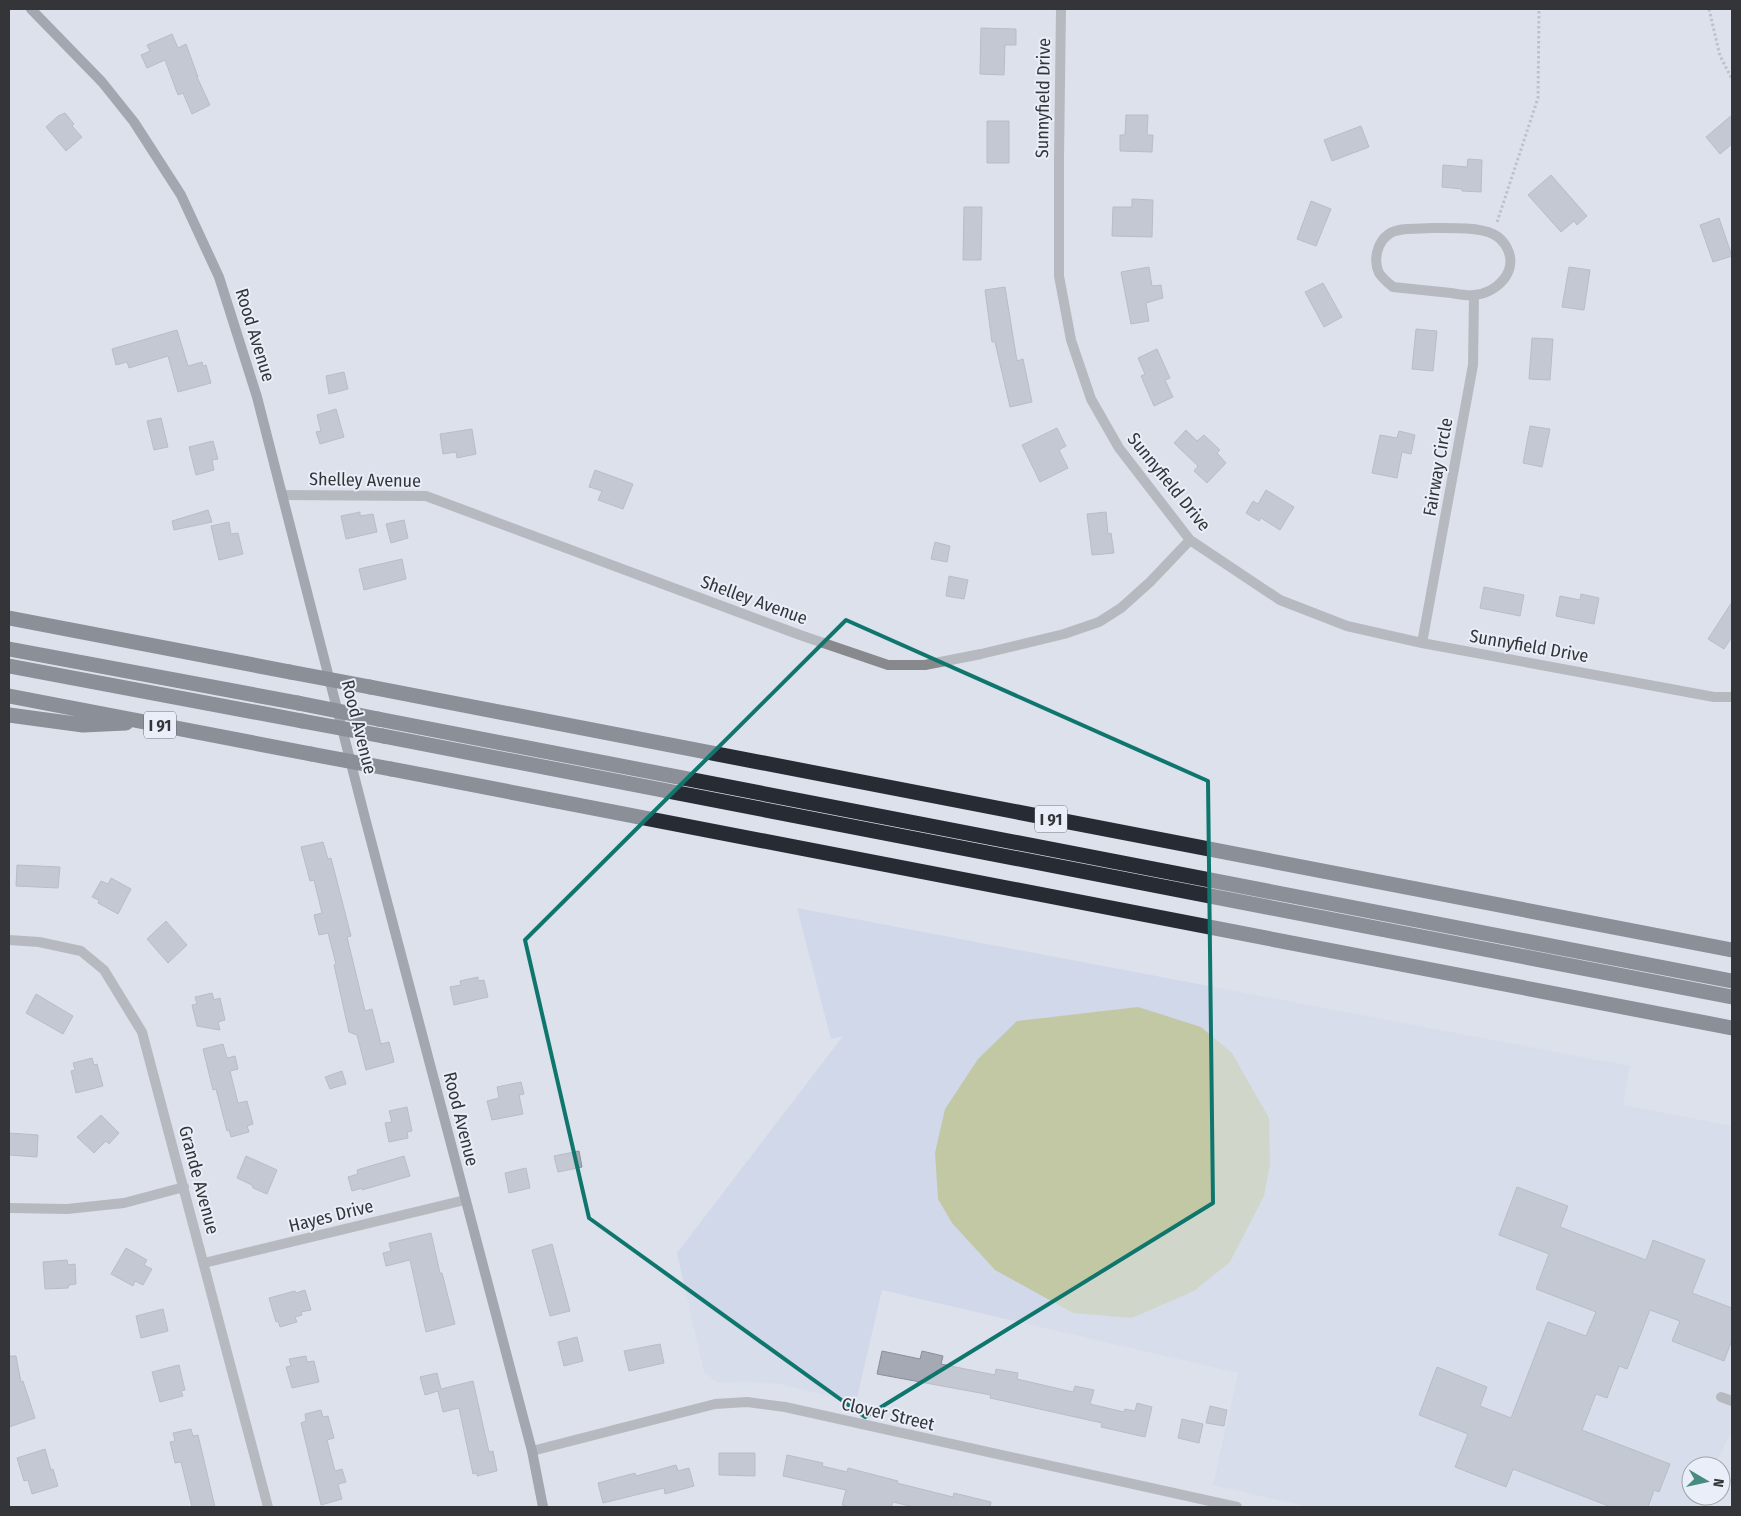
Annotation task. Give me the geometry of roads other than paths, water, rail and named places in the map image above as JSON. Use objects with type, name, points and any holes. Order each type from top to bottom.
[{"type":"highway","name":"I 91","points":[[9,618],[1732,950]]},
{"type":"highway","points":[[9,649],[1732,981]]},
{"type":"highway","points":[[9,666],[383,736],[1732,997]]},
{"type":"highway","name":"I 91","points":[[9,696],[1732,1028]]},
{"type":"highway","points":[[9,715],[83,725],[142,721]]},
{"type":"street","name":"Rood Avenue","points":[[31,9],[120,103],[153,150],[181,195],[219,276],[257,396],[465,1200],[532,1451],[543,1507]]},
{"type":"street","name":"Sunnyfield Drive","points":[[1061,9],[1060,276],[1071,340],[1091,399],[1119,448],[1190,540],[1280,600],[1347,626],[1422,643],[1714,697],[1732,697]]},
{"type":"street","points":[[1466,228],[1493,234],[1504,243],[1509,252],[1511,264],[1508,274],[1502,283],[1492,290],[1474,295],[1393,288],[1384,281],[1379,272],[1377,251],[1381,241],[1390,233],[1404,230],[1466,228]]},
{"type":"street","name":"Fairway Circle","points":[[1422,643],[1473,366],[1474,295]]},
{"type":"street","name":"Shelley Avenue","points":[[282,494],[426,496],[800,635],[888,665],[925,665],[982,654],[1064,634],[1099,622],[1121,608],[1150,582],[1190,540]]},
{"type":"street","name":"Grande Avenue","points":[[9,940],[39,942],[81,951],[104,970],[142,1032],[268,1507]]},
{"type":"street","points":[[9,1208],[67,1209],[124,1203],[184,1187]]},
{"type":"street","name":"Hayes Drive","points":[[204,1263],[465,1200]]},
{"type":"street","points":[[1721,1398],[1732,1401]]},
{"type":"street","name":"Clover Street","points":[[532,1451],[715,1404],[747,1402],[785,1407],[1237,1507]]}]
